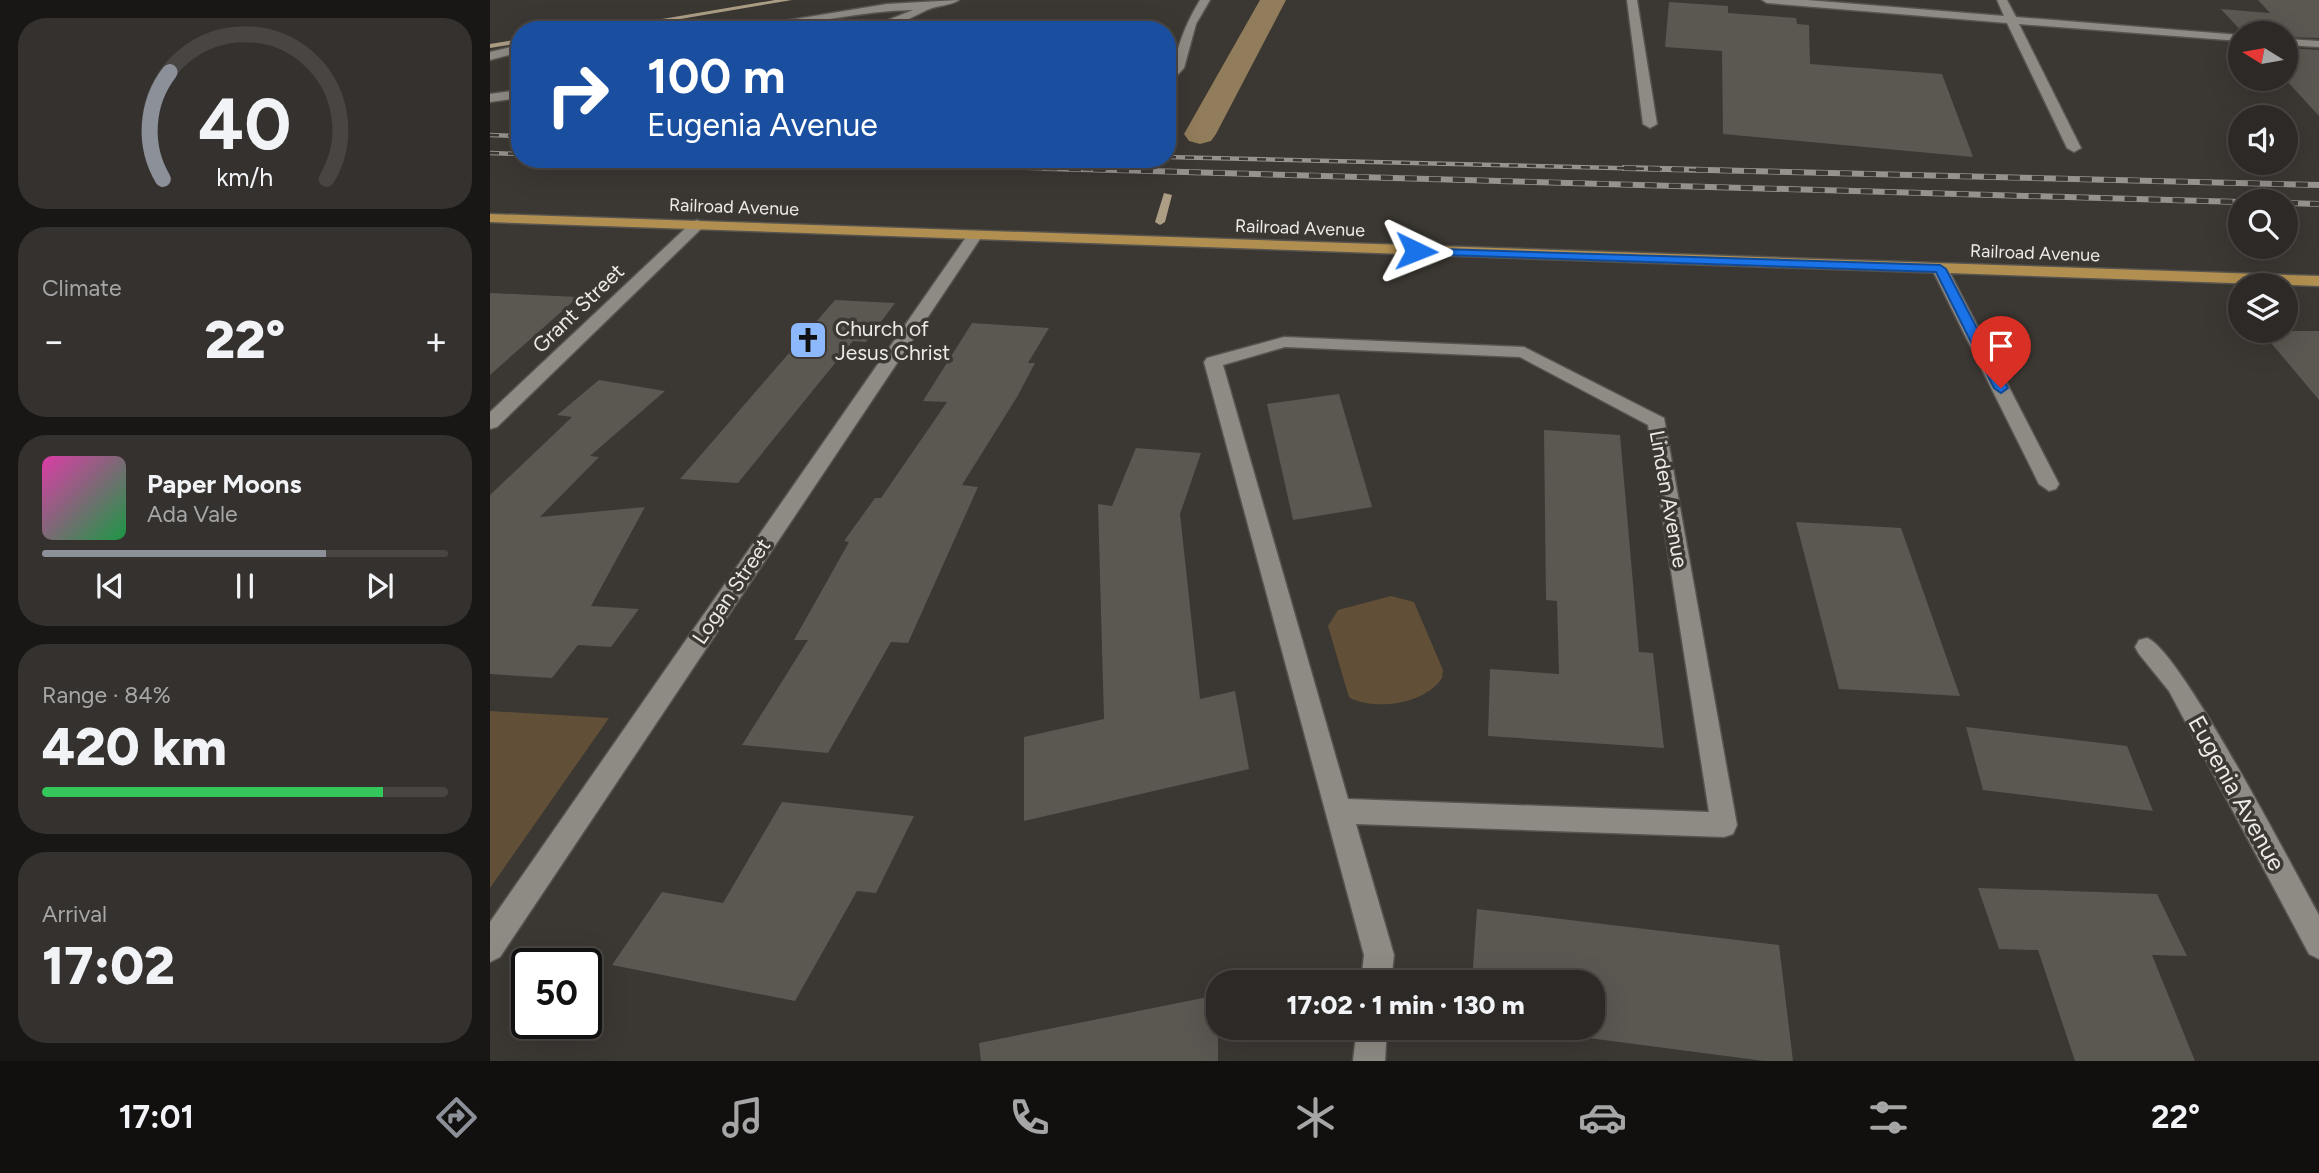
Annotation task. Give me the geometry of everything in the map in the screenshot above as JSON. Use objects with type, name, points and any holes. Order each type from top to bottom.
[{"type":"main road","name":"Railroad Avenue","points":[[490,218],[2319,281]]},
{"type":"street","points":[[791,21],[887,6],[927,6],[954,0]]},
{"type":"street","points":[[1176,72],[1186,51],[1189,26],[1205,0]]},
{"type":"street","points":[[1632,0],[1650,124]]},
{"type":"street","points":[[1767,0],[2228,37]]},
{"type":"street","points":[[2002,0],[2074,148]]},
{"type":"street","points":[[897,21],[927,6]]},
{"type":"street","points":[[2298,43],[2319,44]]},
{"type":"street","points":[[490,56],[511,50]]},
{"type":"street","points":[[490,98],[511,95]]},
{"type":"street","name":"Grant Street","points":[[490,423],[697,225]]},
{"type":"street","name":"Logan Street","points":[[490,947],[974,236]]},
{"type":"street","points":[[1940,269],[2049,484]]},
{"type":"street","name":"Linden Avenue","points":[[1341,811],[1724,825],[1657,422],[1524,352],[1284,342],[1213,362],[1341,811],[1378,955],[1377,970]]},
{"type":"street","name":"Eugenia Avenue","points":[[2147,647],[2177,684],[2319,944]]},
{"type":"street","points":[[1369,1061],[1371,1040]]},
{"type":"shaded area","points":[[1391,596],[1414,602],[1443,670],[1442,678],[1424,694],[1400,703],[1361,702],[1350,698],[1348,694],[1328,626],[1338,610]]},
{"type":"shaded area","points":[[490,711],[609,718],[490,888]]},
{"type":"building","points":[[2258,0],[2319,0],[2319,38],[2298,37],[2298,21],[2232,21],[2221,9],[2270,13]]},
{"type":"building","points":[[1669,2],[1728,6],[1728,13],[1796,18],[1797,24],[1809,25],[1810,64],[1942,74],[1973,157],[1723,134],[1722,51],[1665,47]]},
{"type":"building","points":[[2298,49],[2319,50],[2319,116],[2296,91]]},
{"type":"building","points":[[490,293],[578,297],[490,375]]},
{"type":"building","points":[[835,300],[895,303],[866,342],[853,341],[738,483],[680,479]]},
{"type":"building","points":[[972,323],[1049,328],[1028,363],[1035,363],[1017,397],[962,485],[978,487],[908,643],[891,642],[828,753],[742,745],[808,640],[794,640],[849,542],[844,541],[875,498],[881,498],[947,402],[923,401]]},
{"type":"building","points":[[2298,331],[2319,331],[2319,400],[2271,343],[2298,343]]},
{"type":"building","points":[[599,380],[665,391],[590,456],[599,457],[540,517],[645,507],[591,606],[639,609],[611,647],[578,645],[552,678],[490,674],[490,495],[572,417],[557,415]]},
{"type":"building","points":[[1339,394],[1372,507],[1293,520],[1267,404]]},
{"type":"building","points":[[1544,430],[1620,435],[1639,652],[1653,653],[1664,748],[1488,736],[1490,669],[1559,674],[1557,601],[1546,600]]},
{"type":"building","points":[[1136,448],[1201,453],[1180,514],[1200,699],[1235,691],[1249,769],[1024,821],[1024,737],[1104,719],[1098,504],[1112,506]]},
{"type":"building","points":[[1796,522],[1901,528],[1960,696],[1839,689]]},
{"type":"building","points":[[1966,727],[2127,746],[2153,811],[1983,790]]},
{"type":"building","points":[[782,802],[914,816],[876,893],[857,891],[795,1001],[612,965],[662,892],[723,903]]},
{"type":"building","points":[[1978,888],[2157,894],[2187,956],[2152,955],[2195,1061],[2075,1061],[2038,950],[1999,949]]},
{"type":"building","points":[[1477,909],[1779,945],[1793,1061],[1764,1061],[1603,1040],[1605,970],[1473,970]]},
{"type":"building","points":[[1206,997],[1206,1040],[1218,1040],[1218,1061],[981,1061],[979,1043]]},
{"type":"waterway","points":[[657,21],[788,0]]},
{"type":"waterway","points":[[1200,134],[1273,0]]},
{"type":"waterway","points":[[490,46],[511,42]]},
{"type":"waterway","points":[[1160,222],[1167,195]]},
{"type":"railway","points":[[490,135],[511,136]]},
{"type":"railway","points":[[490,153],[511,154]]},
{"type":"railway","points":[[1176,157],[1696,170]]},
{"type":"railway","points":[[1036,168],[1106,170]]},
{"type":"railway","points":[[1045,168],[2228,202]]},
{"type":"railway","points":[[1624,168],[2319,185]]},
{"type":"railway","points":[[2298,203],[2319,204]]},
{"type":"place","name":"Church of Jesus Christ","points":[[808,340]]},
{"type":"route","points":[[1416,251],[1940,269],[2001,388]]}]
